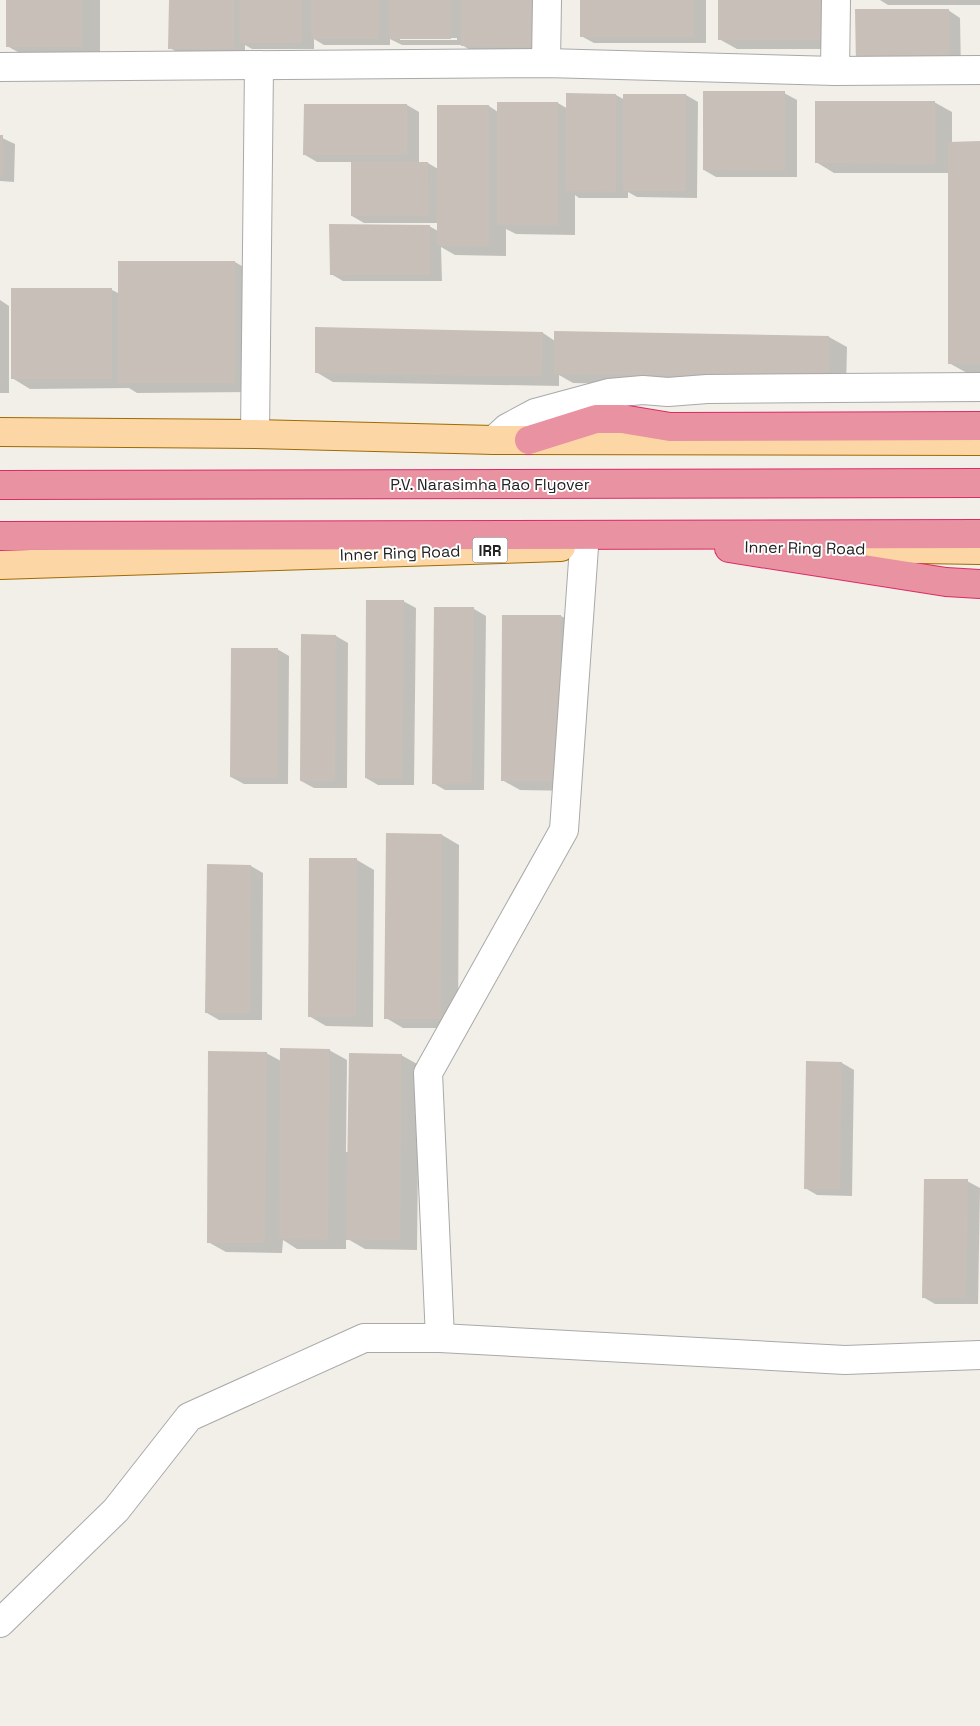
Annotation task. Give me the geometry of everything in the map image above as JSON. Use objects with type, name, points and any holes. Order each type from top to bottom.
[{"type":"highway","points":[[529,440],[596,419],[622,419],[670,427],[980,426]]},
{"type":"highway","name":"P.V. Narasimha Rao Flyover","points":[[0,485],[980,483]]},
{"type":"highway","points":[[0,536],[980,534]]},
{"type":"highway","points":[[717,546],[946,582],[980,584]]},
{"type":"main road","points":[[0,432],[255,434],[494,440],[980,441]]},
{"type":"main road","name":"Inner Ring Road","points":[[0,565],[584,547],[717,546],[980,550]]},
{"type":"street","points":[[546,63],[547,0]]},
{"type":"street","points":[[836,0],[836,71]]},
{"type":"street","points":[[0,67],[546,63],[836,71],[980,70]]},
{"type":"street","points":[[255,434],[259,65]]},
{"type":"street","points":[[494,440],[507,428],[535,413],[608,393],[644,390],[668,392],[707,389],[980,387]]},
{"type":"street","points":[[440,1338],[428,1073],[564,830],[584,547]]},
{"type":"street","points":[[0,1623],[116,1510],[189,1417],[364,1338],[440,1338],[844,1360],[980,1355]]},
{"type":"building","points":[[6,0],[82,0],[82,47],[6,47]]},
{"type":"building","points":[[169,0],[234,0],[234,49],[168,49]]},
{"type":"building","points":[[239,0],[302,0],[302,43],[239,43]]},
{"type":"building","points":[[311,0],[379,0],[379,39],[311,39]]},
{"type":"building","points":[[389,0],[451,0],[451,39],[389,39]]},
{"type":"building","points":[[461,0],[536,0],[536,47],[461,46]]},
{"type":"building","points":[[580,0],[694,0],[694,37],[580,37]]},
{"type":"building","points":[[718,0],[829,0],[829,40],[718,40]]},
{"type":"building","points":[[855,9],[949,9],[949,66],[856,66]]},
{"type":"building","points":[[703,91],[785,91],[785,171],[703,170]]},
{"type":"building","points":[[566,93],[616,94],[616,192],[566,191]]},
{"type":"building","points":[[623,94],[686,94],[686,191],[623,191]]},
{"type":"building","points":[[815,101],[935,101],[935,164],[815,163]]},
{"type":"building","points":[[497,102],[558,102],[558,225],[497,225]]},
{"type":"building","points":[[304,104],[407,104],[407,155],[303,155]]},
{"type":"building","points":[[437,105],[489,105],[489,246],[437,246]]},
{"type":"building","points":[[0,135],[3,135],[3,175],[0,175]]},
{"type":"building","points":[[980,141],[980,364],[948,364],[948,142]]},
{"type":"building","points":[[351,162],[428,162],[429,217],[351,216]]},
{"type":"building","points":[[329,224],[430,225],[430,275],[330,275]]},
{"type":"building","points":[[118,261],[235,261],[235,383],[118,383]]},
{"type":"building","points":[[11,288],[112,288],[112,379],[11,379]]},
{"type":"building","points":[[315,327],[543,332],[542,377],[315,373]]},
{"type":"building","points":[[554,331],[829,336],[829,378],[554,374]]},
{"type":"building","points":[[366,600],[404,600],[402,779],[365,778]]},
{"type":"building","points":[[434,607],[474,607],[472,783],[432,784]]},
{"type":"building","points":[[502,615],[561,615],[560,781],[501,781]]},
{"type":"building","points":[[301,634],[336,635],[335,781],[300,781]]},
{"type":"building","points":[[231,648],[278,648],[277,778],[230,777]]},
{"type":"building","points":[[386,833],[442,834],[441,1019],[384,1019]]},
{"type":"building","points":[[309,858],[357,858],[356,1017],[308,1017]]},
{"type":"building","points":[[207,864],[251,865],[250,1013],[205,1013]]},
{"type":"building","points":[[280,1048],[330,1049],[328,1240],[279,1239]]},
{"type":"building","points":[[208,1051],[267,1052],[265,1243],[207,1243]]},
{"type":"building","points":[[349,1053],[402,1054],[400,1240],[346,1240]]},
{"type":"building","points":[[806,1061],[842,1062],[840,1189],[804,1189]]},
{"type":"building","points":[[924,1179],[968,1179],[966,1298],[922,1298]]}]
